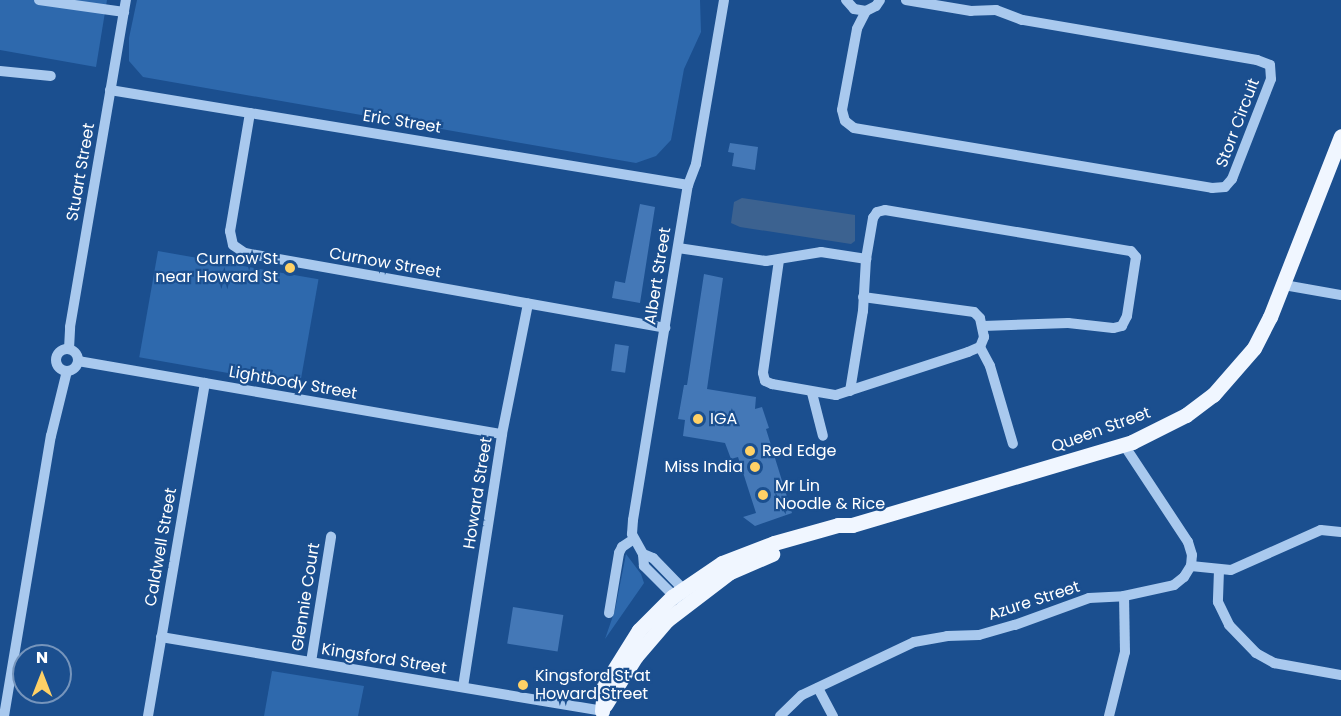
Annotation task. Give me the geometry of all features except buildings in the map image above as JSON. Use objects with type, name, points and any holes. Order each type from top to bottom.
[{"type":"main road","name":"Queen Street","points":[[601,713],[604,686],[627,647],[652,615],[680,597],[738,568],[778,552],[840,534],[852,525],[1124,445],[1162,428],[1214,395],[1254,348],[1284,285],[1341,136]]},
{"type":"street","points":[[39,0],[124,12]]},
{"type":"street","name":"Stuart Street","points":[[69,349],[70,327],[126,0]]},
{"type":"street","name":"Albert Street","points":[[634,538],[633,520],[688,185],[696,164],[724,0]]},
{"type":"street","points":[[846,0],[860,10],[883,1]]},
{"type":"street","name":"Storr Circuit","points":[[860,10],[843,110],[845,121],[854,128],[1212,188],[1226,188],[1232,179],[1272,79],[1270,65],[1257,60],[1022,20],[997,5],[971,11],[906,0]]},
{"type":"street","points":[[0,71],[51,76]]},
{"type":"street","name":"Eric Street","points":[[110,90],[688,185]]},
{"type":"street","name":"Curnow Street","points":[[250,113],[230,231],[233,245],[245,253],[665,328]]},
{"type":"street","points":[[850,391],[866,259],[873,219],[877,212],[885,210],[1131,251],[1136,257],[1127,316],[1122,326],[1113,328],[1068,323],[983,326]]},
{"type":"street","points":[[678,248],[766,261],[822,252],[866,259]]},
{"type":"street","points":[[779,260],[763,373],[765,381],[829,396],[980,347],[984,337],[983,326],[974,312],[863,297]]},
{"type":"street","points":[[1284,285],[1341,295]]},
{"type":"street","name":"Howard Street","points":[[463,687],[502,434],[528,304]]},
{"type":"street","points":[[980,347],[990,366],[1013,444]]},
{"type":"street","points":[[69,349],[76,353],[78,361],[75,368],[67,371],[59,368],[57,356],[62,350],[69,349]]},
{"type":"street","name":"Lightbody Street","points":[[78,361],[502,434]]},
{"type":"street","points":[[4,716],[51,435],[67,371]]},
{"type":"street","name":"Caldwell Street","points":[[148,716],[205,383]]},
{"type":"street","points":[[812,393],[823,436]]},
{"type":"street","points":[[1124,445],[1188,542],[1192,555],[1191,566],[1219,570],[1238,568],[1321,531],[1341,532]]},
{"type":"street","name":"Glennie Court","points":[[310,662],[331,537]]},
{"type":"street","points":[[609,613],[619,553],[622,547],[634,538],[643,554],[644,566],[680,597]]},
{"type":"street","name":"Azure Street","points":[[780,716],[802,695],[914,642],[947,636],[979,635],[1015,625],[1089,598],[1124,596],[1174,585],[1184,577],[1191,566]]},
{"type":"street","points":[[1219,570],[1218,602],[1228,626],[1256,653],[1274,663],[1341,675]]},
{"type":"street","points":[[1109,716],[1125,652],[1124,596]]},
{"type":"street","name":"Kingsford Street","points":[[161,637],[463,687],[601,713]]},
{"type":"street","points":[[818,688],[833,716]]},
{"type":"shaded area","points":[[0,0],[107,0],[96,67],[0,50]]},
{"type":"shaded area","points":[[137,0],[700,0],[701,32],[684,69],[671,140],[656,156],[636,163],[143,77],[129,61],[129,38]]},
{"type":"shaded area","points":[[742,198],[855,215],[855,241],[851,244],[740,227],[731,223],[734,202]]},
{"type":"shaded area","points":[[158,251],[319,279],[300,386],[139,357]]},
{"type":"shaded area","points":[[626,554],[641,574],[644,583],[605,639],[615,610]]},
{"type":"shaded area","points":[[272,671],[364,686],[358,716],[264,716]]},
{"type":"place","name":"Curnow St near Howard St","points":[[290,268]]},
{"type":"place","name":"IGA","points":[[698,419]]},
{"type":"place","name":"Red Edge","points":[[750,451]]},
{"type":"place","name":"Miss India","points":[[755,467]]},
{"type":"place","name":"Mr Lin Noodle & Rice","points":[[763,495]]},
{"type":"place","name":"Kingsford St at Howard Street","points":[[523,685]]}]
